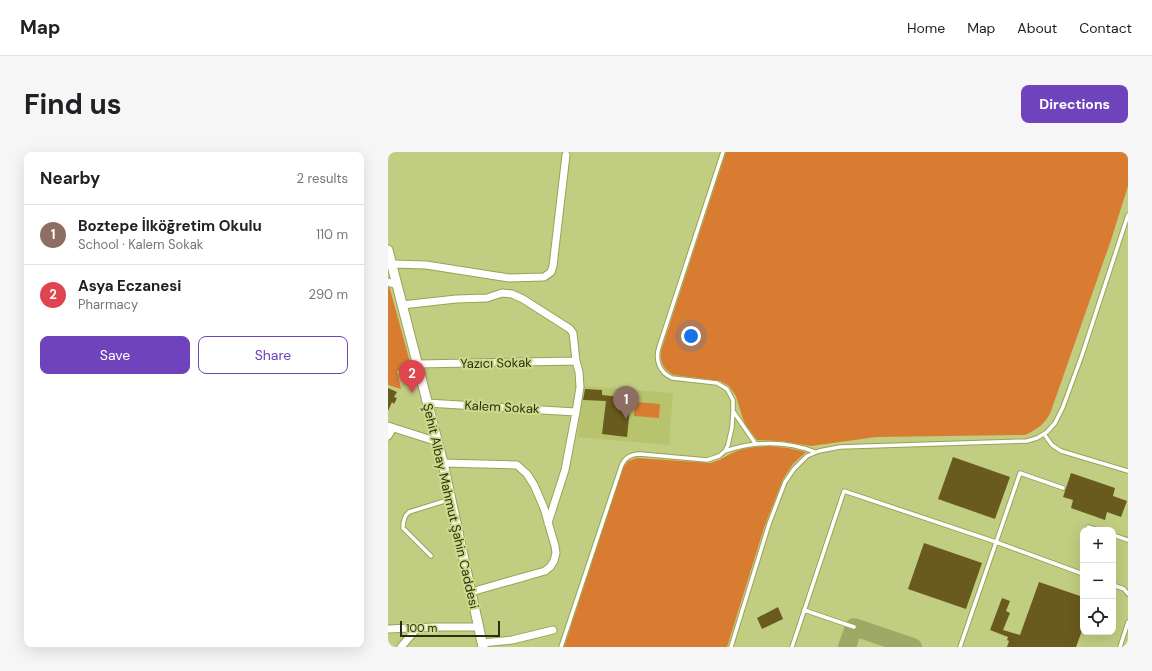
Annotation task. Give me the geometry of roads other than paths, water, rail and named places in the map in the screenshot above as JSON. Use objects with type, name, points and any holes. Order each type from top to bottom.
[{"type":"street","points":[[392,264],[426,265],[509,278],[541,278],[546,276],[551,272],[553,266],[566,155]]},
{"type":"street","name":"Şehit Albay Mahmut Şahin Caddesi","points":[[388,250],[392,264],[392,284],[402,305],[444,463],[482,645]]},
{"type":"street","points":[[402,305],[487,298],[502,293],[512,294],[523,299],[570,329],[573,333],[580,387],[565,470],[548,524]]},
{"type":"street","name":"Yazıcı Sokak","points":[[417,364],[576,361]]},
{"type":"street","name":"Kalem Sokak","points":[[427,403],[576,412]]},
{"type":"street","points":[[388,436],[390,427],[438,442]]},
{"type":"street","points":[[444,463],[517,464],[528,474],[534,485],[544,508],[555,546],[556,553],[554,561],[548,569],[542,573],[471,592]]},
{"type":"street","points":[[388,629],[418,627],[479,627]]},
{"type":"street","points":[[401,647],[418,627]]},
{"type":"street","points":[[482,645],[512,640],[552,630]]},
{"type":"lane","points":[[561,647],[621,467],[625,459],[632,455],[640,454],[707,460],[719,456],[725,451],[728,445],[731,434],[733,411],[732,396],[724,386],[717,383],[669,377],[660,368],[657,357],[723,152]]},
{"type":"lane","points":[[731,647],[769,524],[785,482],[798,464],[807,456],[825,449],[840,447],[1027,441],[1037,438],[1052,428],[1063,407],[1082,355],[1128,215]]},
{"type":"lane","points":[[733,411],[755,443]]},
{"type":"lane","points":[[1044,434],[1052,444],[1062,451],[1128,471]]},
{"type":"lane","points":[[725,451],[755,443],[766,443],[786,444],[815,452]]},
{"type":"lane","points":[[960,647],[1020,473],[1063,488]]},
{"type":"lane","points":[[792,647],[844,491],[996,542],[1080,573]]},
{"type":"lane","points":[[431,556],[403,528],[403,520],[409,512],[451,499]]},
{"type":"lane","points":[[1116,536],[1128,540]]},
{"type":"lane","points":[[1116,586],[1124,590],[1128,594]]},
{"type":"lane","points":[[804,610],[854,627]]},
{"type":"lane","points":[[1120,647],[1128,622]]},
{"type":"place","name":"Asya Eczanesi","points":[[412,393]]},
{"type":"place","name":"Boztepe İlköğretim Okulu","points":[[626,419]]}]
